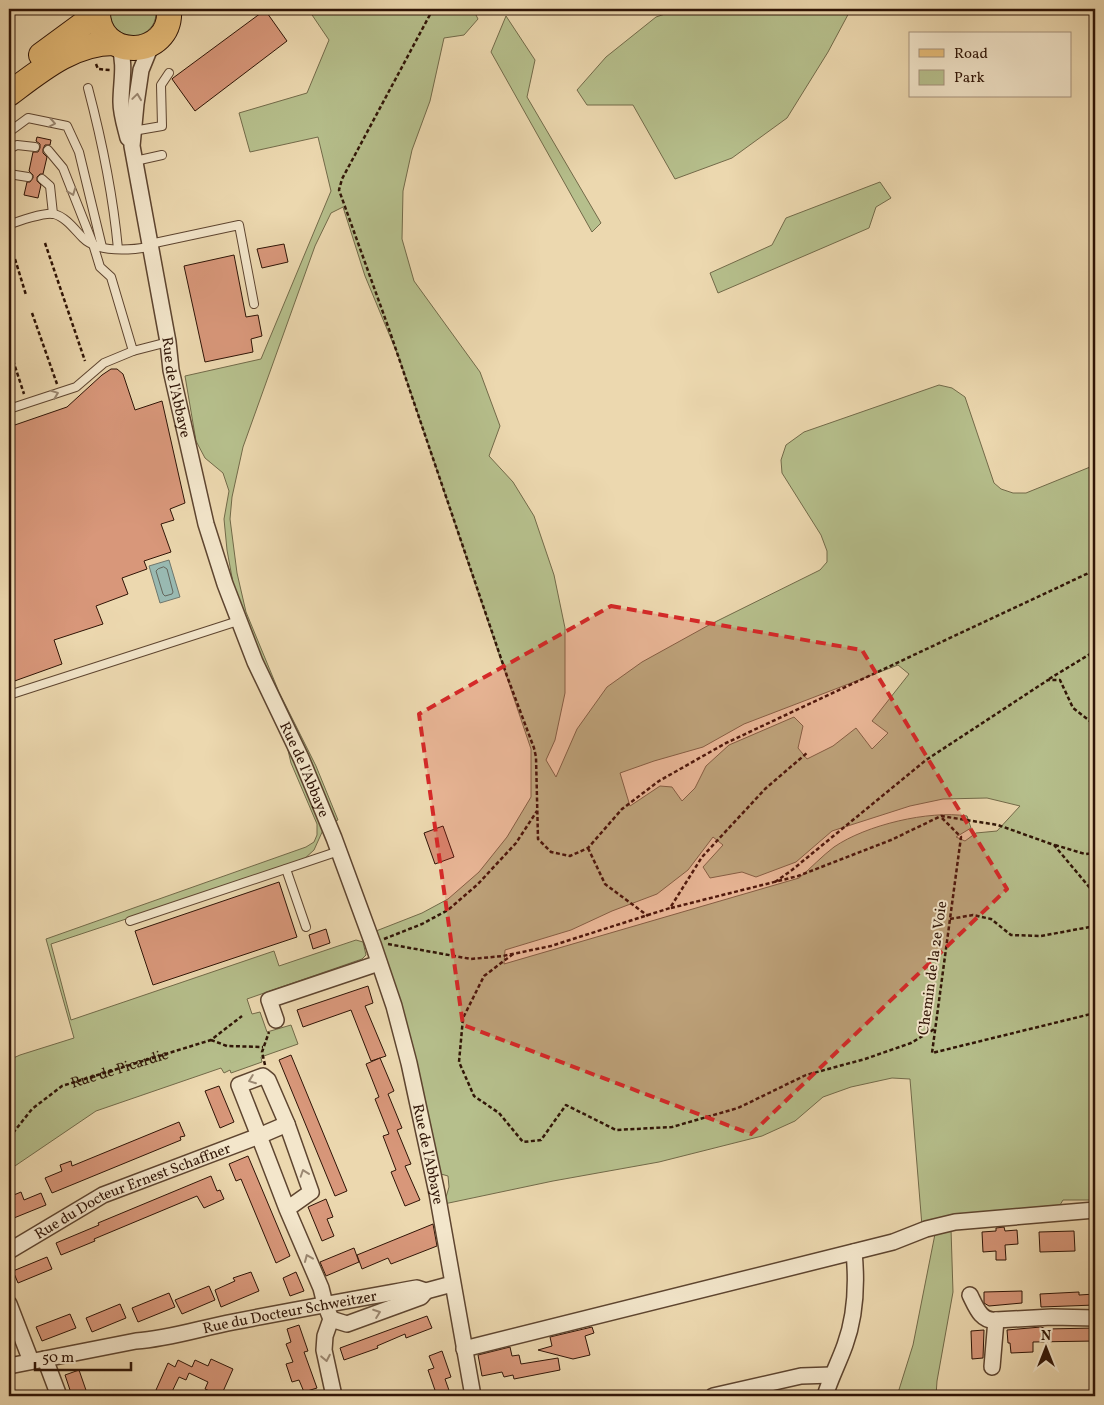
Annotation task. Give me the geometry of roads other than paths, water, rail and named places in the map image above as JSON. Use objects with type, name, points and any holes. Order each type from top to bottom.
[{"type":"main road","points":[[98,9],[98,19],[106,36],[117,44],[128,48],[138,48],[152,43],[159,38],[165,30],[170,10]]},
{"type":"main road","points":[[9,80],[75,31],[90,19],[98,9]]},
{"type":"main road","points":[[9,94],[59,58],[100,43],[117,44]]},
{"type":"street","name":"Rue de l'Abbaye","points":[[152,43],[141,70],[133,146],[168,342],[171,370],[206,524],[238,620],[255,662],[301,758],[339,851],[380,941],[379,963],[394,1006],[409,1063],[443,1220],[452,1284],[473,1396]]},
{"type":"street","name":"Rue de l'Abbaye","points":[[117,44],[123,56],[121,103],[128,137],[133,146]]},
{"type":"street","points":[[276,1020],[269,1000],[379,963]]},
{"type":"street","points":[[287,1209],[310,1192],[287,1124],[268,1080],[263,1076],[239,1085],[287,1209],[321,1288],[331,1319],[325,1336],[324,1350],[334,1396]]},
{"type":"street","name":"Rue du Docteur Ernest Schaffner","points":[[9,1251],[103,1195],[287,1124]]},
{"type":"street","points":[[464,1349],[893,1242],[945,1224],[1056,1212],[1095,1210]]},
{"type":"street","points":[[825,1396],[845,1344],[851,1322],[856,1273],[854,1252]]},
{"type":"street","name":"Rue du Docteur Schweitzer","points":[[9,1366],[136,1341],[155,1340],[197,1329],[325,1304],[417,1288],[426,1291],[452,1284]]},
{"type":"street","points":[[331,1319],[348,1324],[421,1297],[426,1291]]},
{"type":"street","points":[[970,1296],[980,1315],[992,1321],[1052,1317],[1095,1318]]},
{"type":"street","points":[[9,1304],[59,1396]]},
{"type":"street","points":[[992,1366],[996,1320]]},
{"type":"street","points":[[713,1396],[801,1376],[832,1375]]},
{"type":"lane","points":[[133,146],[162,126],[161,85],[169,73]]},
{"type":"lane","points":[[88,88],[101,138],[118,249]]},
{"type":"lane","points":[[9,132],[28,118],[67,126],[79,152],[102,247]]},
{"type":"lane","points":[[9,149],[17,144],[34,147]]},
{"type":"lane","points":[[133,146],[162,155]]},
{"type":"lane","points":[[48,150],[63,168],[100,267],[111,277],[134,350]]},
{"type":"lane","points":[[9,174],[28,177]]},
{"type":"lane","points":[[42,179],[50,186],[53,214]]},
{"type":"lane","points":[[9,225],[30,218],[53,214],[69,222],[85,240],[93,244],[102,247],[131,250],[239,225],[254,304]]},
{"type":"lane","points":[[9,409],[76,387],[104,363],[134,350],[168,342]]},
{"type":"lane","points":[[9,695],[238,620]]},
{"type":"lane","points":[[130,921],[339,851]]},
{"type":"lane","points":[[286,869],[306,927]]},
{"type":"water","points":[[169,560],[180,597],[160,603],[149,566]]}]
